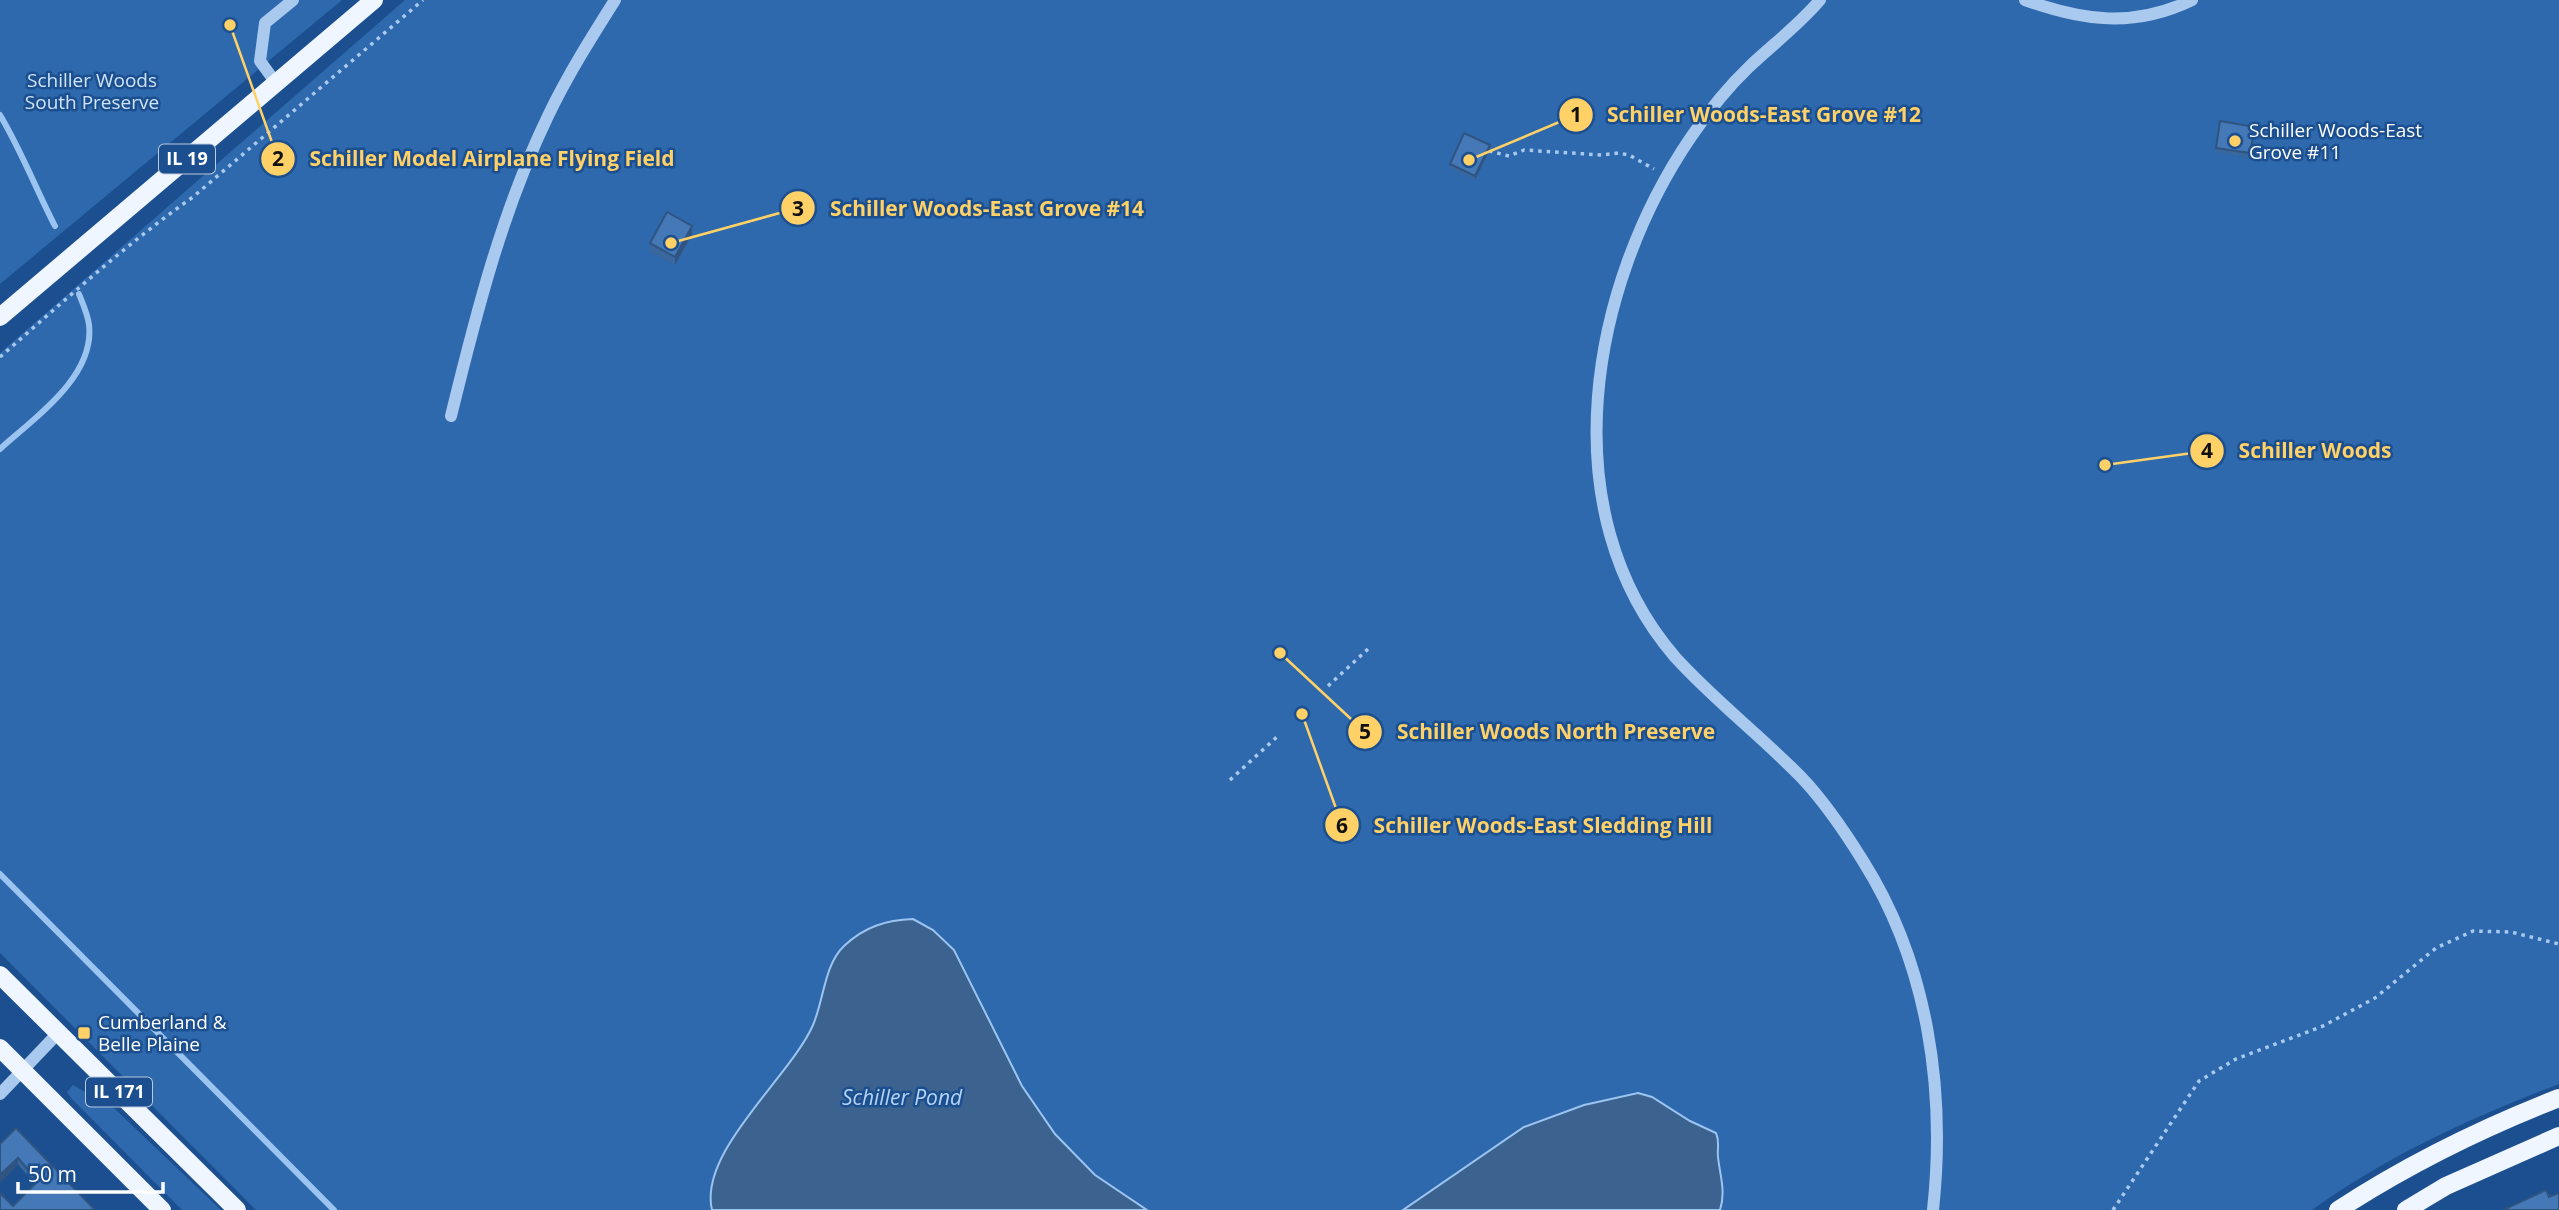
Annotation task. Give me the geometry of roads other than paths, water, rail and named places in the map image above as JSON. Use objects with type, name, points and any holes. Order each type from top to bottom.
[{"type":"main road","name":"IL 19","points":[[0,317],[374,0]]},
{"type":"main road","name":"IL 171","points":[[0,975],[237,1210]]},
{"type":"main road","name":"IL 171","points":[[0,1048],[162,1210]]},
{"type":"main road","points":[[2338,1210],[2382,1182],[2449,1146],[2559,1098]]},
{"type":"main road","points":[[2406,1210],[2446,1186],[2559,1136]]},
{"type":"street","points":[[276,83],[260,61],[265,23],[293,0]]},
{"type":"street","points":[[451,416],[491,265],[526,169],[547,117],[566,80],[615,0]]},
{"type":"street","points":[[1828,0],[1816,5],[1745,71],[1717,102],[1690,139],[1650,210],[1633,249],[1609,328],[1598,402],[1600,492],[1605,519],[1622,573],[1651,626],[1701,684],[1776,752],[1819,798],[1864,862],[1893,917],[1918,985],[1932,1060],[1937,1135],[1937,1176],[1933,1210]]},
{"type":"street","points":[[2025,0],[2080,18],[2106,20],[2156,12],[2192,0]]},
{"type":"street","points":[[0,1094],[59,1032]]},
{"type":"water","name":"Schiller Pond","points":[[913,919],[933,930],[954,950],[1022,1086],[1055,1134],[1095,1175],[1147,1210],[712,1210],[711,1187],[719,1164],[732,1139],[802,1045],[817,1015],[828,973],[837,954],[852,939],[868,929],[894,921]]},
{"type":"water","points":[[1638,1093],[1652,1097],[1690,1121],[1716,1133],[1723,1190],[1720,1210],[1403,1210],[1524,1127],[1584,1105]]},
{"type":"waterway","points":[[0,115],[55,226]]},
{"type":"waterway","points":[[0,449],[60,395],[82,362],[88,344],[89,325],[79,294]]},
{"type":"waterway","points":[[0,874],[334,1210]]},
{"type":"place","name":"Schiller Model Airplane Flying Field","points":[[230,25]]},
{"type":"place","name":"Schiller Woods-East Grove #11","points":[[2235,141]]},
{"type":"place","name":"Schiller Woods-East Grove #12","points":[[1469,160]]},
{"type":"place","name":"Schiller Woods-East Grove #14","points":[[671,243]]},
{"type":"place","name":"Schiller Woods","points":[[2105,465]]},
{"type":"place","name":"Schiller Woods North Preserve","points":[[1280,653]]},
{"type":"place","name":"Schiller Woods-East Sledding Hill","points":[[1302,714]]},
{"type":"place","name":"Cumberland & Belle Plaine","points":[[84,1033]]},
{"type":"park label","name":"Schiller Woods South Preserve","points":[[92,91]]}]
